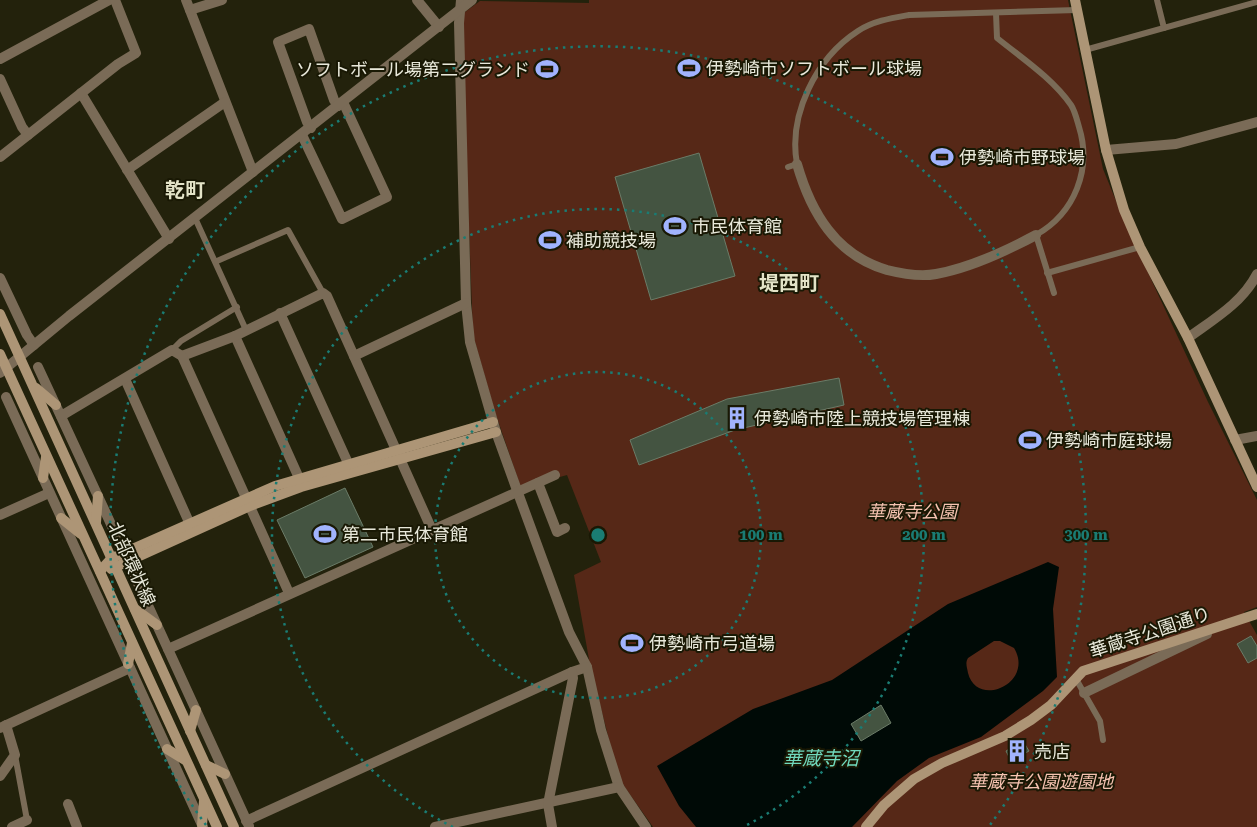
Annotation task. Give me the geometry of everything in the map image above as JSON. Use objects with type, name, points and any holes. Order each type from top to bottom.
[{"type":"street","points":[[0,60],[109,0]]},
{"type":"street","points":[[0,157],[118,64],[136,53],[115,0]]},
{"type":"street","points":[[222,0],[188,5],[253,172]]},
{"type":"street","points":[[417,0],[438,27]]},
{"type":"street","points":[[3,371],[438,27],[460,5],[472,0]]},
{"type":"street","points":[[460,5],[466,303],[470,342],[496,432],[569,632],[587,667],[601,730],[619,787],[646,827]]},
{"type":"street","points":[[1076,5],[1106,150],[1124,210],[1140,247],[1188,338],[1257,487]]},
{"type":"street","points":[[302,135],[342,219],[387,197],[341,104],[334,100],[309,29],[278,42],[311,128]]},
{"type":"street","points":[[0,79],[22,127],[28,135]]},
{"type":"street","points":[[81,93],[168,239]]},
{"type":"street","points":[[127,170],[225,102]]},
{"type":"street","points":[[1106,150],[1176,144],[1257,122]]},
{"type":"street","points":[[793,166],[817,216],[836,241],[857,257],[877,267],[912,275],[936,274],[967,265],[1036,235]]},
{"type":"street","points":[[1188,338],[1232,306],[1250,289],[1257,274]]},
{"type":"street","points":[[0,278],[27,335],[34,345]]},
{"type":"street","points":[[182,356],[235,336],[323,293],[327,296],[396,454],[432,530]]},
{"type":"street","points":[[354,356],[466,303]]},
{"type":"street","points":[[280,313],[348,464]]},
{"type":"street","name":"北部環状線","points":[[0,314],[234,827]]},
{"type":"street","points":[[235,336],[299,478]]},
{"type":"street","points":[[61,416],[172,350],[182,356],[289,593]]},
{"type":"street","name":"北部環状線","points":[[0,354],[3,371],[47,456],[217,827]]},
{"type":"street","points":[[38,366],[116,535]]},
{"type":"street","points":[[125,379],[191,527]]},
{"type":"street","points":[[34,386],[56,405]]},
{"type":"street","points":[[6,397],[202,826]]},
{"type":"street","points":[[248,502],[301,487],[493,422]]},
{"type":"street","points":[[100,571],[299,478],[348,464],[496,432]]},
{"type":"street","points":[[1236,440],[1257,436]]},
{"type":"street","points":[[43,478],[47,456]]},
{"type":"street","points":[[168,649],[555,475]]},
{"type":"street","points":[[538,483],[557,532],[565,528]]},
{"type":"street","points":[[0,515],[49,493]]},
{"type":"street","points":[[96,523],[98,496]]},
{"type":"street","points":[[61,518],[82,534]]},
{"type":"street","points":[[135,577],[248,824],[572,672],[587,667]]},
{"type":"street","points":[[134,609],[157,626]]},
{"type":"street","name":"華蔵寺公園通り","points":[[866,827],[884,805],[914,779],[942,763],[1005,736],[1051,705],[1083,671],[1231,622],[1255,618]]},
{"type":"street","points":[[1084,693],[1231,622]]},
{"type":"street","points":[[129,666],[132,643]]},
{"type":"street","points":[[0,776],[15,755],[3,727],[129,666]]},
{"type":"street","points":[[552,827],[548,804],[573,678],[572,672]]},
{"type":"street","points":[[190,732],[196,710]]},
{"type":"street","points":[[167,749],[186,761]]},
{"type":"street","points":[[206,765],[225,774]]},
{"type":"street","points":[[435,827],[548,804],[619,787]]},
{"type":"street","points":[[202,826],[204,800]]},
{"type":"street","points":[[68,804],[77,827]]},
{"type":"street","points":[[12,827],[28,820]]},
{"type":"lane","points":[[1157,0],[1164,28]]},
{"type":"lane","points":[[1085,50],[1257,2]]},
{"type":"lane","points":[[793,166],[798,117],[806,92],[839,46],[858,30],[882,20],[909,15],[996,13],[1076,5]]},
{"type":"lane","points":[[996,13],[997,38],[1058,88],[1073,107],[1081,134],[1084,154],[1083,177],[1073,199],[1058,218],[1036,235],[1054,293]]},
{"type":"lane","points":[[195,218],[217,261],[246,330]]},
{"type":"lane","points":[[217,261],[288,230],[323,293]]},
{"type":"lane","points":[[1047,273],[1140,247]]},
{"type":"lane","points":[[172,350],[181,341],[237,307]]},
{"type":"lane","points":[[1076,679],[1100,721],[1103,740]]},
{"type":"lane","points":[[15,755],[28,820]]},
{"type":"green space","name":"華蔵寺公園","points":[[589,0],[1068,0],[1103,169],[1125,223],[1208,402],[1257,500],[1257,607],[1244,612],[1257,635],[1257,827],[653,827],[619,779],[590,665],[574,575],[601,562],[567,475],[521,488],[495,412],[473,335],[461,15],[480,1],[589,3]]},
{"type":"water","name":"華蔵寺沼","points":[[1048,562],[1059,567],[1053,609],[1057,677],[1043,691],[981,737],[929,758],[897,781],[852,827],[696,827],[679,806],[657,766],[753,709],[832,680],[948,604]],"holes":[[[994,641],[1000,641],[1014,648],[1018,661],[1017,672],[1011,681],[1002,687],[992,690],[982,689],[973,684],[968,673],[967,660]]]},
{"type":"building","name":"市民体育館","points":[[699,153],[735,276],[651,300],[615,177]]},
{"type":"building","name":"伊勢崎市陸上競技場管理棟","points":[[839,378],[844,405],[735,430],[639,465],[630,440],[727,399]]},
{"type":"building","name":"第二市民体育館","points":[[345,488],[373,547],[305,578],[277,520]]},
{"type":"building","points":[[1251,636],[1257,646],[1257,658],[1248,663],[1237,644]]},
{"type":"building","points":[[881,705],[891,723],[861,741],[851,724]]},
{"type":"building","name":"売店","points":[[1023,741],[1029,751],[1011,761],[1006,751]]},
{"type":"place","name":"伊勢崎市ソフトボール球場","points":[[689,68]]},
{"type":"place","name":"ソフトボール場第二グランド","points":[[547,69]]},
{"type":"place","name":"伊勢崎市野球場","points":[[942,157]]},
{"type":"place","name":"市民体育館","points":[[675,226]]},
{"type":"place","name":"補助競技場","points":[[550,240]]},
{"type":"place","name":"伊勢崎市陸上競技場管理棟","points":[[737,418]]},
{"type":"place","name":"伊勢崎市庭球場","points":[[1030,440]]},
{"type":"place","name":"第二市民体育館","points":[[325,534]]},
{"type":"place","name":"伊勢崎市弓道場","points":[[632,643]]},
{"type":"place","name":"売店","points":[[1017,751]]},
{"type":"district","name":"乾町","points":[[185,190]]},
{"type":"district","name":"堤西町","points":[[789,283]]},
{"type":"park label","name":"華蔵寺公園遊園地","points":[[1041,781]]}]
